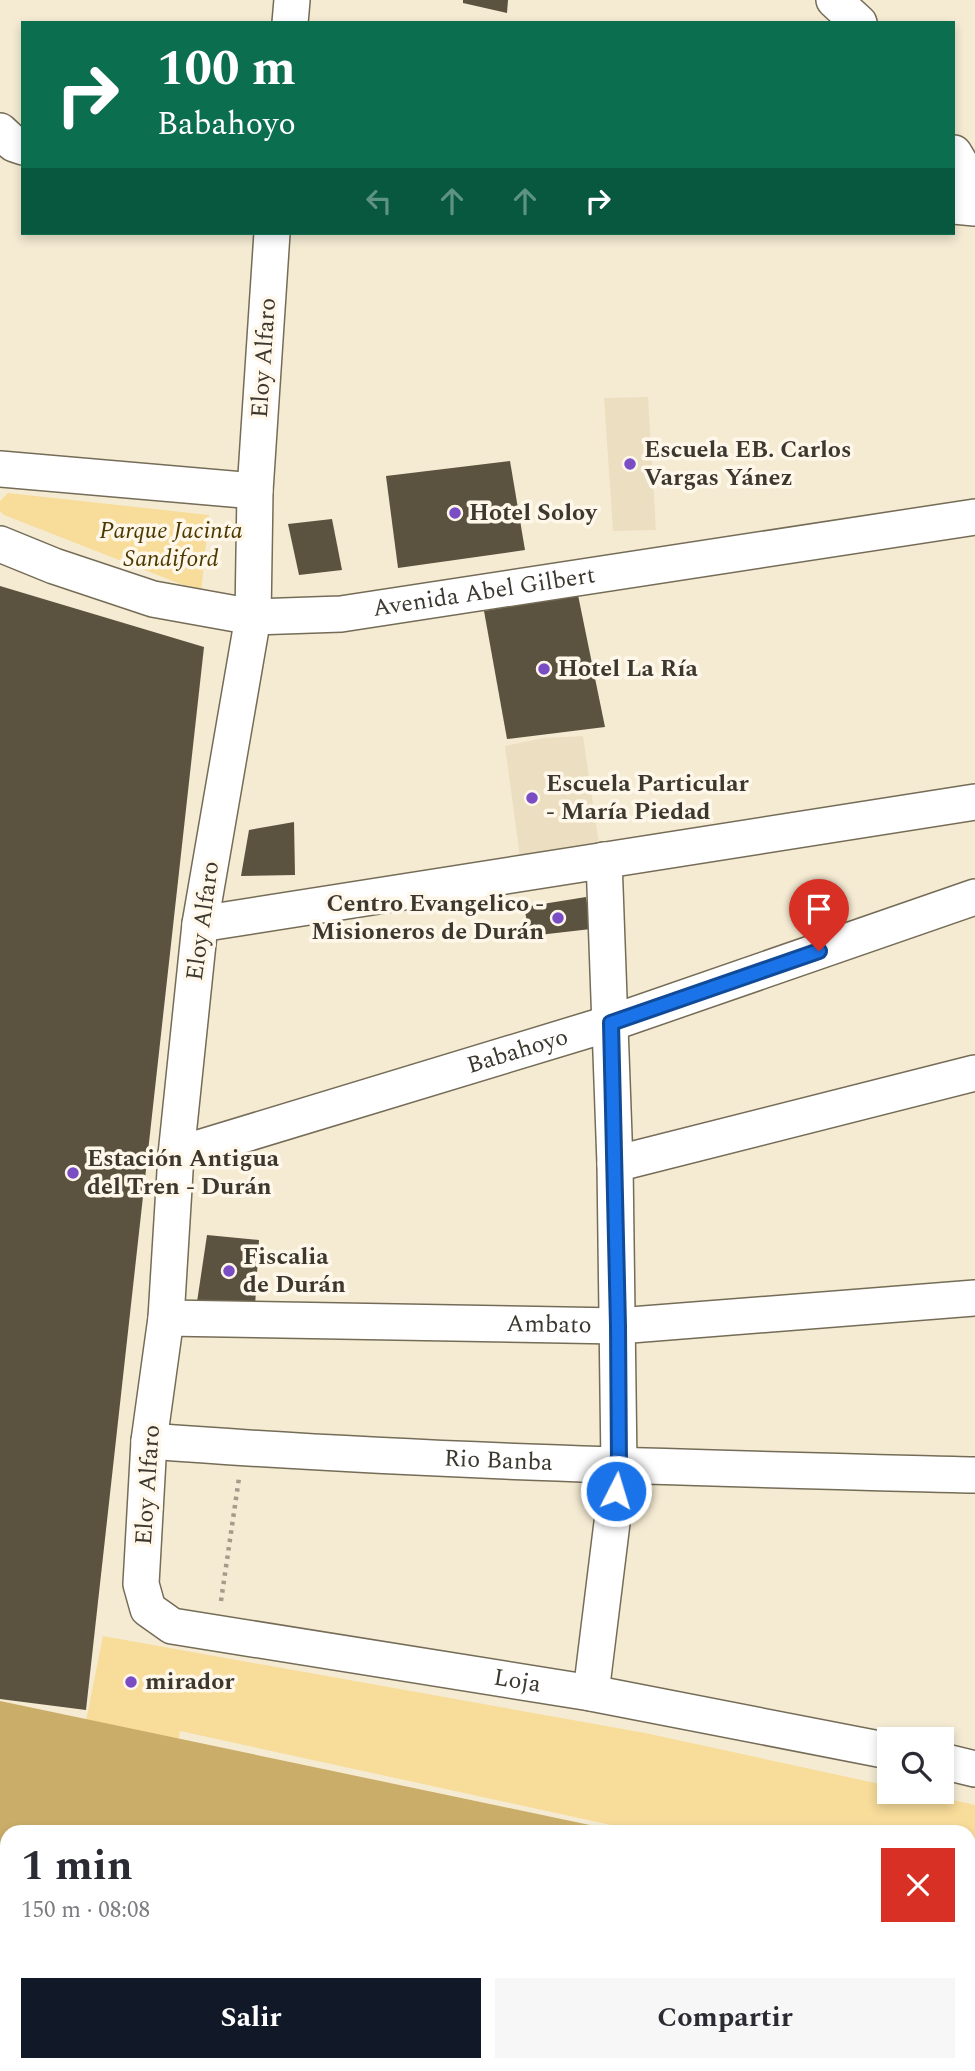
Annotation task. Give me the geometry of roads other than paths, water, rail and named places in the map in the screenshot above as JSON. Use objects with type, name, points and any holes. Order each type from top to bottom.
[{"type":"street","points":[[290,21],[292,0]]},
{"type":"street","points":[[834,0],[857,21]]},
{"type":"street","points":[[0,131],[14,144],[21,146]]},
{"type":"street","points":[[955,155],[975,188]]},
{"type":"street","points":[[955,206],[975,208]]},
{"type":"street","name":"Eloy Alfaro","points":[[148,1609],[141,1584],[149,1441],[166,1318],[176,1155],[200,924],[253,617],[255,491],[272,235]]},
{"type":"street","points":[[0,469],[255,491]]},
{"type":"street","name":"Avenida Abel Gilbert","points":[[0,544],[54,566],[153,599],[253,617],[341,614],[975,517]]},
{"type":"street","points":[[200,924],[975,802]]},
{"type":"street","points":[[591,1693],[619,1466],[615,1164],[604,860]]},
{"type":"street","name":"Babahoyo","points":[[176,1155],[611,1023],[975,897]]},
{"type":"street","points":[[615,1164],[975,1073]]},
{"type":"street","name":"Ambato","points":[[166,1318],[618,1326],[975,1298]]},
{"type":"street","name":"Rio Banba","points":[[149,1441],[243,1449],[619,1466],[975,1475]]},
{"type":"street","name":"Loja","points":[[148,1609],[172,1626],[591,1693],[877,1749]]},
{"type":"street","points":[[954,1764],[975,1769]]},
{"type":"place","name":"Escuela EB. Carlos Vargas Yánez","points":[[630,464]]},
{"type":"place","name":"Hotel Soloy","points":[[455,513]]},
{"type":"place","name":"Hotel La Ría","points":[[544,669]]},
{"type":"place","name":"Escuela Particular - María Piedad","points":[[532,798]]},
{"type":"place","name":"Centro Evangelico - Misioneros de Durán","points":[[558,918]]},
{"type":"place","name":"Estación Antigua del Tren - Durán","points":[[73,1173]]},
{"type":"place","name":"Fiscalia de Durán","points":[[229,1271]]},
{"type":"place","name":"mirador","points":[[131,1682]]},
{"type":"park label","name":"Parque Jacinta Sandiford","points":[[171,545]]}]
